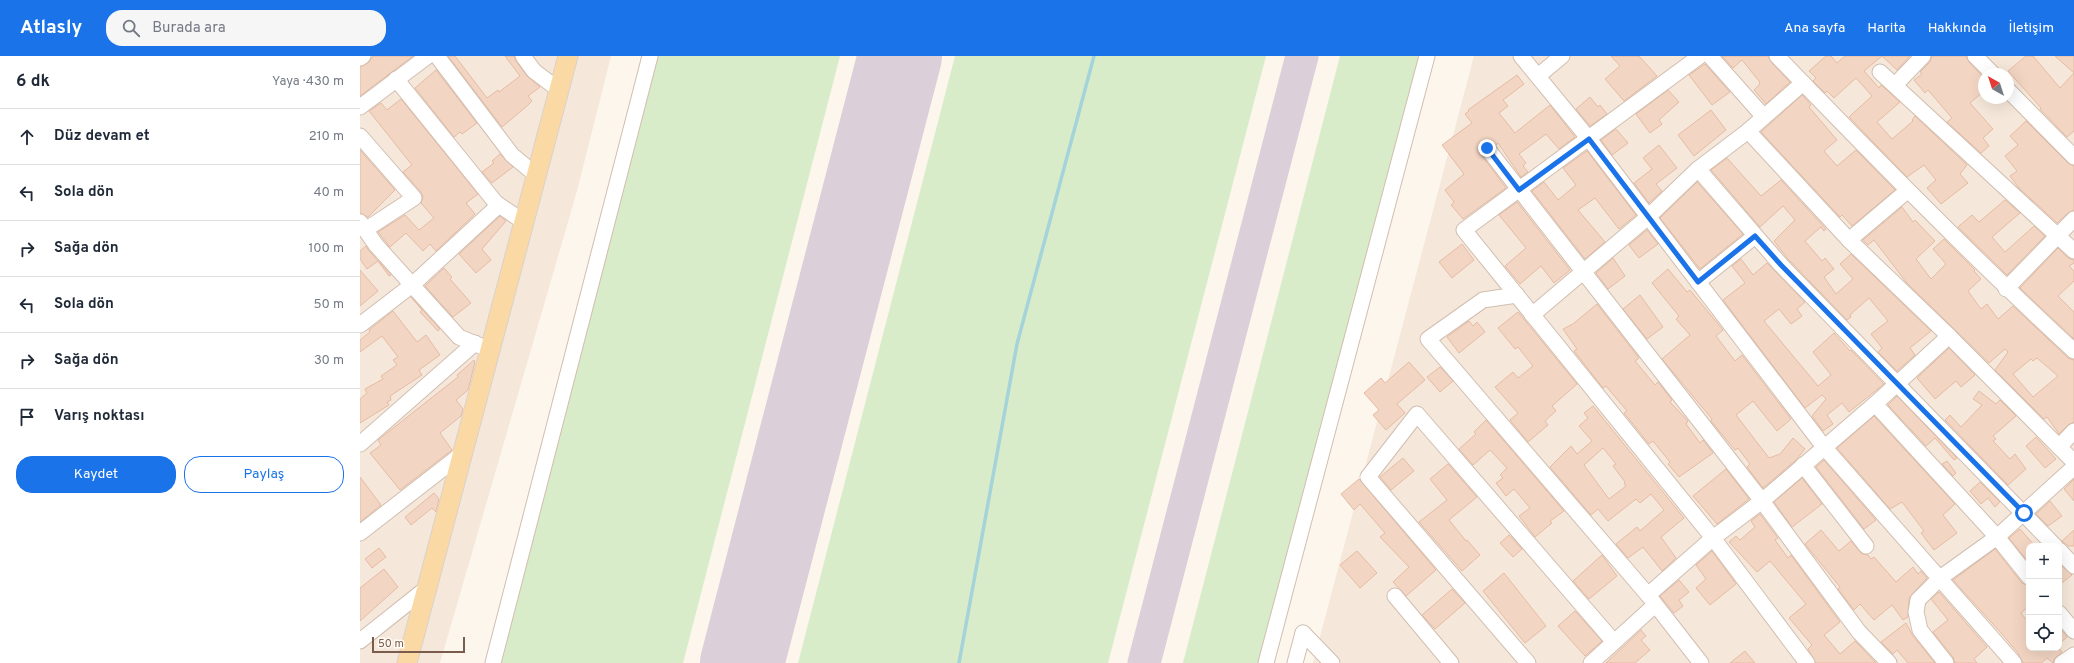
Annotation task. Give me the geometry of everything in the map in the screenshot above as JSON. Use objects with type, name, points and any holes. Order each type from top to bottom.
[{"type":"main road","points":[[407,663],[463,453],[482,347],[524,222],[568,56]]},
{"type":"street","points":[[360,107],[428,56]]},
{"type":"street","points":[[438,56],[512,155],[536,175]]},
{"type":"street","points":[[523,56],[534,71],[559,90]]},
{"type":"street","points":[[492,663],[650,56]]},
{"type":"street","points":[[1266,663],[1426,56]]},
{"type":"street","points":[[1521,56],[1589,139],[1824,447],[2014,663]]},
{"type":"street","points":[[1538,76],[1562,56]]},
{"type":"street","points":[[1700,56],[1464,230],[1713,538],[1807,663]]},
{"type":"street","points":[[1710,56],[1764,117]]},
{"type":"street","points":[[1896,85],[1923,56]]},
{"type":"street","points":[[1975,56],[1987,68]]},
{"type":"street","points":[[1779,57],[1907,191],[2006,289],[2074,351]]},
{"type":"street","points":[[1880,72],[1896,85],[2074,250]]},
{"type":"street","points":[[396,80],[499,205],[524,222]]},
{"type":"street","points":[[1532,314],[1648,217],[1698,169],[1748,131],[1803,82]]},
{"type":"street","points":[[2014,96],[2074,157]]},
{"type":"street","points":[[1748,131],[1849,240],[1949,336],[2074,462]]},
{"type":"street","points":[[360,136],[414,198],[363,226],[376,245],[460,337],[482,347],[360,444]]},
{"type":"street","points":[[1487,148],[1762,501],[1859,632],[1889,663]]},
{"type":"street","points":[[1698,169],[1781,265],[2052,543]]},
{"type":"street","points":[[1849,240],[1907,191]]},
{"type":"street","points":[[360,325],[412,285],[499,205]]},
{"type":"street","points":[[2006,289],[2074,219]]},
{"type":"street","points":[[1698,282],[1755,236]]},
{"type":"street","points":[[1517,296],[1483,300],[1428,340],[1651,600],[1701,663]]},
{"type":"street","points":[[1591,663],[1614,642],[1651,600],[1713,538],[1762,501],[1802,465],[1875,404],[1949,336]]},
{"type":"street","points":[[1875,404],[1997,538],[2026,573]]},
{"type":"street","points":[[1528,663],[1368,477],[1417,414],[1614,642]]},
{"type":"street","points":[[2059,447],[2074,432]]},
{"type":"street","points":[[360,533],[463,453]]},
{"type":"street","points":[[1802,465],[1866,546]]},
{"type":"street","points":[[1946,663],[1922,635],[1916,618],[1918,600],[1940,578],[1997,538],[2074,466]]},
{"type":"street","points":[[2062,553],[2074,566]]},
{"type":"street","points":[[360,641],[428,587]]},
{"type":"street","points":[[1395,596],[1451,663]]},
{"type":"street","points":[[2061,615],[2074,631]]},
{"type":"street","points":[[1295,663],[1303,633],[1332,663]]},
{"type":"street","points":[[2062,663],[2074,655]]},
{"type":"shaded area","points":[[360,56],[611,56],[577,191],[440,663],[360,663]]},
{"type":"shaded area","points":[[1474,56],[2074,56],[2074,663],[1313,663]]},
{"type":"green space","points":[[655,56],[840,56],[683,663],[500,663]]},
{"type":"green space","points":[[955,56],[1266,56],[1108,663],[798,663]]},
{"type":"green space","points":[[1340,56],[1421,56],[1261,663],[1183,663]]},
{"type":"building","points":[[373,56],[413,56],[360,96],[360,67],[368,63]]},
{"type":"building","points":[[448,56],[455,56],[487,98],[498,90],[499,92],[520,76],[505,56],[514,56],[527,76],[540,87],[528,96],[532,101],[502,127]]},
{"type":"building","points":[[1611,56],[1639,56],[1657,76],[1624,101],[1605,79],[1620,66]]},
{"type":"building","points":[[1722,56],[1768,56],[1771,62],[1790,82],[1766,104],[1754,90],[1760,84],[1759,81],[1742,60],[1733,68]]},
{"type":"building","points":[[1826,56],[1831,56],[1837,63],[1845,56],[1882,56],[1864,71],[1879,88],[1881,85],[1900,102],[1877,122],[1892,139],[1913,121],[1912,120],[1915,116],[1967,165],[1960,174],[1968,183],[1941,204],[1927,188],[1936,180],[1924,165],[1907,177],[1849,117],[1872,96],[1856,78],[1834,98],[1827,91],[1825,93],[1813,81],[1816,78],[1809,71]]},
{"type":"building","points":[[1882,56],[1910,56],[1897,70]]},
{"type":"building","points":[[1932,56],[1966,56],[1969,62],[1978,72],[1978,96],[1970,103],[1993,129],[1983,138],[1989,146],[1981,153],[1947,122],[1952,118],[1928,90],[1925,93],[1914,80],[1922,74],[1920,72],[1930,62]]},
{"type":"building","points":[[2026,56],[2033,56],[2060,88],[2074,73],[2074,131],[2067,137],[2040,109],[2041,108],[2014,78],[2014,68],[2012,68]]},
{"type":"building","points":[[2055,56],[2074,56],[2074,73]]},
{"type":"building","points":[[1705,64],[1730,92],[1712,105],[1689,75]]},
{"type":"building","points":[[436,70],[477,123],[462,134],[460,132],[454,137],[415,88]]},
{"type":"building","points":[[1517,75],[1524,84],[1503,100],[1508,106],[1499,113],[1515,133],[1550,105],[1575,137],[1559,149],[1546,134],[1519,154],[1526,163],[1523,166],[1528,172],[1521,177],[1498,143],[1496,145],[1490,140],[1482,141],[1479,145],[1480,153],[1506,188],[1463,219],[1451,205],[1454,202],[1445,190],[1464,174],[1442,145],[1472,123],[1465,114],[1469,111],[1468,110]]},
{"type":"building","points":[[1668,90],[1679,102],[1659,120],[1662,124],[1650,133],[1636,114]]},
{"type":"building","points":[[1802,95],[1811,105],[1809,107],[1837,140],[1824,151],[1837,166],[1856,150],[1895,190],[1852,226],[1842,215],[1840,217],[1761,132]]},
{"type":"building","points":[[1590,97],[1598,107],[1600,105],[1607,114],[1590,126],[1576,109]]},
{"type":"building","points":[[401,99],[478,194],[466,203],[475,214],[436,251],[430,244],[423,251],[406,233],[390,247],[378,232],[405,215],[419,230],[434,218],[421,203],[423,197],[421,192],[403,172],[412,165],[369,111],[381,103],[387,110]]},
{"type":"building","points":[[1711,110],[1726,130],[1694,156],[1678,135]]},
{"type":"building","points":[[2026,121],[2068,163],[2074,166],[2074,210],[2068,213],[2057,223],[2019,188],[2010,176],[2017,171],[2005,156],[2018,145],[2010,136]]},
{"type":"building","points":[[1616,129],[1628,143],[1612,155],[1601,140]]},
{"type":"building","points":[[1659,145],[1677,168],[1656,184],[1662,191],[1649,203],[1634,183],[1652,169],[1643,158]]},
{"type":"building","points":[[360,150],[395,190],[368,217],[360,213]]},
{"type":"building","points":[[1587,151],[1636,215],[1619,229],[1595,198],[1578,210],[1605,242],[1585,259],[1532,191],[1544,182],[1558,200],[1576,185],[1563,168]]},
{"type":"building","points":[[500,154],[513,167],[492,183],[482,172],[494,163],[492,161]]},
{"type":"building","points":[[1727,158],[1761,196],[1781,180],[1826,229],[1824,231],[1821,227],[1805,241],[1822,261],[1825,258],[1834,269],[1824,277],[1836,294],[1853,279],[1840,264],[1851,254],[1931,331],[1910,348],[1915,355],[1897,371],[1878,352],[1882,348],[1871,334],[1888,321],[1869,298],[1850,315],[1851,317],[1847,320],[1788,259],[1774,241],[1795,220],[1783,206],[1760,227],[1711,170]]},
{"type":"building","points":[[1697,182],[1743,234],[1700,269],[1660,218]]},
{"type":"building","points":[[2005,200],[2020,213],[1992,237],[2005,252],[2034,226],[2045,236],[2007,275],[1958,227],[1972,215],[1979,222]]},
{"type":"building","points":[[1517,202],[1570,270],[1554,283],[1541,266],[1520,284],[1505,266],[1526,248],[1499,215]]},
{"type":"building","points":[[1902,207],[1913,222],[1915,220],[1935,241],[1916,259],[1931,279],[1946,264],[1933,249],[1944,239],[1975,270],[1974,271],[1981,279],[1968,291],[1981,309],[1987,304],[1998,319],[2013,306],[2068,358],[2074,360],[2074,422],[2068,425],[2059,434],[2047,417],[2044,419],[1995,370],[2008,352],[2005,349],[1989,363],[1906,282],[1874,240],[1868,245],[1863,240]],"holes":[[[2037,358],[2058,376],[2033,397],[2013,374],[2031,359],[2033,361]]]},
{"type":"building","points":[[500,216],[506,221],[482,249],[491,260],[476,273],[459,254]]},
{"type":"building","points":[[1647,230],[1658,244],[1639,258],[1629,245]]},
{"type":"building","points":[[1462,244],[1474,260],[1452,278],[1439,262]]},
{"type":"building","points":[[366,246],[391,275],[389,276],[378,261],[367,269],[360,259],[360,251]]},
{"type":"building","points":[[2058,248],[2068,258],[2074,260],[2074,263],[2069,266],[2074,271],[2074,281],[2058,296],[2074,312],[2074,339],[2020,288]]},
{"type":"building","points":[[1613,258],[1625,276],[1608,289],[1596,273]]},
{"type":"building","points":[[1741,259],[1753,275],[1767,263],[1805,302],[1797,309],[1802,316],[1791,324],[1779,309],[1764,321],[1818,386],[1831,375],[1813,352],[1834,333],[1884,384],[1849,412],[1842,403],[1827,415],[1833,424],[1823,431],[1812,416],[1826,399],[1822,395],[1805,408],[1723,300],[1745,283],[1732,266]]},
{"type":"building","points":[[444,268],[452,277],[450,279],[471,303],[453,317],[425,286]]},
{"type":"building","points":[[1668,269],[1687,292],[1690,290],[1723,330],[1716,336],[1735,361],[1742,355],[1791,419],[1777,431],[1753,401],[1736,415],[1769,458],[1780,454],[1793,438],[1805,449],[1796,460],[1763,488],[1747,467],[1750,464],[1738,448],[1735,450],[1711,421],[1712,419],[1662,359],[1690,335],[1676,319],[1679,316],[1652,283]]},
{"type":"building","points":[[360,270],[378,291],[360,306]]},
{"type":"building","points":[[1640,295],[1663,327],[1647,339],[1623,309]]},
{"type":"building","points":[[411,297],[440,329],[438,331],[420,312],[422,310]]},
{"type":"building","points":[[1597,304],[1639,358],[1635,361],[1655,385],[1658,382],[1672,400],[1670,402],[1688,421],[1686,424],[1700,443],[1703,440],[1713,453],[1679,477],[1668,464],[1670,462],[1653,441],[1649,444],[1624,413],[1627,411],[1606,386],[1603,388],[1574,351],[1577,349],[1563,329],[1573,324]]},
{"type":"building","points":[[393,311],[417,342],[426,335],[440,355],[419,370],[422,375],[390,396],[391,400],[387,402],[389,405],[360,423],[360,399],[367,393],[365,389],[383,379],[381,376],[397,365],[393,360],[398,357],[382,336],[360,352],[360,340],[370,332],[369,330]]},
{"type":"building","points":[[1518,312],[1577,384],[1552,406],[1556,411],[1545,421],[1548,425],[1528,442],[1510,420],[1518,413],[1495,387],[1513,372],[1518,378],[1533,366],[1518,347],[1515,349],[1498,328]]},
{"type":"building","points":[[1469,321],[1473,326],[1477,322],[1485,332],[1459,353],[1447,337]]},
{"type":"building","points":[[1949,348],[1975,375],[1961,387],[1956,381],[1935,399],[1917,378]]},
{"type":"building","points":[[474,360],[475,362],[468,390],[456,400],[463,409],[461,416],[440,433],[452,450],[400,490],[370,453],[381,445],[378,440],[458,377],[457,375]]},
{"type":"building","points":[[1409,362],[1425,380],[1397,404],[1405,413],[1386,430],[1373,415],[1379,410],[1364,393],[1381,378],[1385,383]]},
{"type":"building","points":[[1440,367],[1453,381],[1440,392],[1427,377]]},
{"type":"building","points":[[1979,391],[1996,404],[2000,400],[2016,416],[1993,436],[1996,439],[1993,441],[2010,459],[2015,454],[2026,469],[2008,485],[1945,420],[1950,415],[1961,427],[1982,405],[1973,399]]},
{"type":"building","points":[[1897,396],[1957,458],[1954,460],[1935,438],[1926,446],[1888,405]]},
{"type":"building","points":[[1593,406],[1684,518],[1661,537],[1676,558],[1662,571],[1643,547],[1628,558],[1616,544],[1637,527],[1640,531],[1664,510],[1651,494],[1640,503],[1636,499],[1608,521],[1598,509],[1591,515],[1550,467],[1571,446],[1577,454],[1592,441],[1579,426],[1588,418],[1584,413]],"holes":[[[1603,448],[1616,464],[1613,466],[1625,482],[1624,484],[1626,486],[1609,499],[1584,465]]]},
{"type":"building","points":[[1874,416],[1955,504],[1943,515],[1957,533],[1934,550],[1921,533],[1924,531],[1902,502],[1890,509],[1837,448]]},
{"type":"building","points":[[1486,420],[1564,511],[1550,521],[1552,523],[1535,537],[1519,516],[1530,508],[1514,489],[1506,496],[1496,483],[1503,478],[1500,475],[1507,468],[1490,450],[1473,465],[1459,449],[1476,434],[1474,432]]},
{"type":"building","points":[[2036,437],[2056,459],[2045,468],[2026,446]]},
{"type":"building","points":[[1403,458],[1414,471],[1391,490],[1380,477]]},
{"type":"building","points":[[1824,460],[1876,520],[1864,529],[1816,467]]},
{"type":"building","points":[[1947,461],[1956,473],[1953,476],[1942,464]]},
{"type":"building","points":[[1448,464],[1477,497],[1449,520],[1480,555],[1462,571],[1419,522],[1447,500],[1430,479]]},
{"type":"building","points":[[1726,469],[1749,499],[1717,524],[1693,496]]},
{"type":"building","points":[[360,477],[381,505],[360,522]]},
{"type":"building","points":[[1802,478],[1822,504],[1792,527],[1774,502]]},
{"type":"building","points":[[1359,479],[1436,570],[1406,596],[1393,582],[1409,567],[1380,537],[1385,533],[1360,504],[1354,510],[1341,494]]},
{"type":"building","points":[[2074,479],[2074,501],[2064,489]]},
{"type":"building","points":[[1980,482],[2000,502],[1995,507],[1988,498],[1981,504],[1970,491]]},
{"type":"building","points":[[434,493],[439,499],[436,512],[432,508],[411,525],[405,517]]},
{"type":"building","points":[[2050,501],[2062,516],[2048,526],[2036,514]]},
{"type":"building","points":[[1760,514],[1778,538],[1775,540],[1788,558],[1791,555],[1840,622],[1824,635],[1840,654],[1855,641],[1876,663],[1816,663],[1808,649],[1812,645],[1789,618],[1806,604],[1770,561],[1757,572],[1729,542],[1736,536],[1740,540],[1755,527],[1751,521]]},
{"type":"building","points":[[2020,529],[2032,543],[2026,543],[2026,559],[2009,538]]},
{"type":"building","points":[[1821,530],[1839,551],[1851,541],[1862,554],[1868,555],[1871,559],[1874,557],[1896,582],[1913,567],[1918,574],[1921,571],[1927,578],[1909,598],[1908,617],[1903,620],[1892,605],[1874,620],[1860,604],[1854,610],[1838,589],[1840,587],[1805,544]]},
{"type":"building","points":[[2074,530],[2074,546],[2068,546],[2062,541]]},
{"type":"building","points":[[1509,535],[1522,549],[1513,557],[1500,543]]},
{"type":"building","points":[[379,548],[386,557],[372,568],[365,559]]},
{"type":"building","points":[[1995,549],[2022,583],[2026,585],[2026,609],[2021,613],[2026,619],[2026,651],[2062,652],[2054,659],[2053,663],[2047,658],[2041,663],[2023,663],[2018,653],[2002,634],[1953,580]]},
{"type":"building","points":[[1357,551],[1377,573],[1360,588],[1340,565]]},
{"type":"building","points":[[1712,551],[1736,584],[1710,605],[1696,588],[1706,579],[1696,565]]},
{"type":"building","points":[[1602,555],[1617,576],[1589,599],[1573,581]]},
{"type":"building","points":[[2062,566],[2072,575],[2062,583]]},
{"type":"building","points":[[384,569],[398,587],[360,621],[360,588]]},
{"type":"building","points":[[1504,573],[1546,626],[1525,643],[1483,591]]},
{"type":"building","points":[[1679,580],[1689,592],[1679,600],[1683,606],[1674,613],[1660,596]]},
{"type":"building","points":[[1452,589],[1465,603],[1435,629],[1422,615]]},
{"type":"building","points":[[1939,592],[1987,647],[1974,659],[1977,663],[1955,663],[1953,657],[1933,632],[1948,620],[1931,599]]},
{"type":"building","points":[[1575,611],[1602,641],[1585,656],[1558,626]]},
{"type":"building","points":[[1906,623],[1913,636],[1935,663],[1908,663],[1897,650],[1893,654],[1881,642]]},
{"type":"building","points":[[1641,630],[1646,636],[1641,640],[1650,650],[1635,663],[1606,663]]},
{"type":"building","points":[[2062,631],[2067,637],[2062,641]]},
{"type":"building","points":[[1745,651],[1755,663],[1730,663]]},
{"type":"waterway","points":[[959,663],[1017,344],[1094,56]]},
{"type":"taxiway","points":[[1144,663],[1302,56]]},
{"type":"runway","points":[[742,663],[900,56]]},
{"type":"route","points":[[1487,148],[1519,190],[1589,139],[1698,282],[1755,236],[1781,265],[2024,513]]}]
